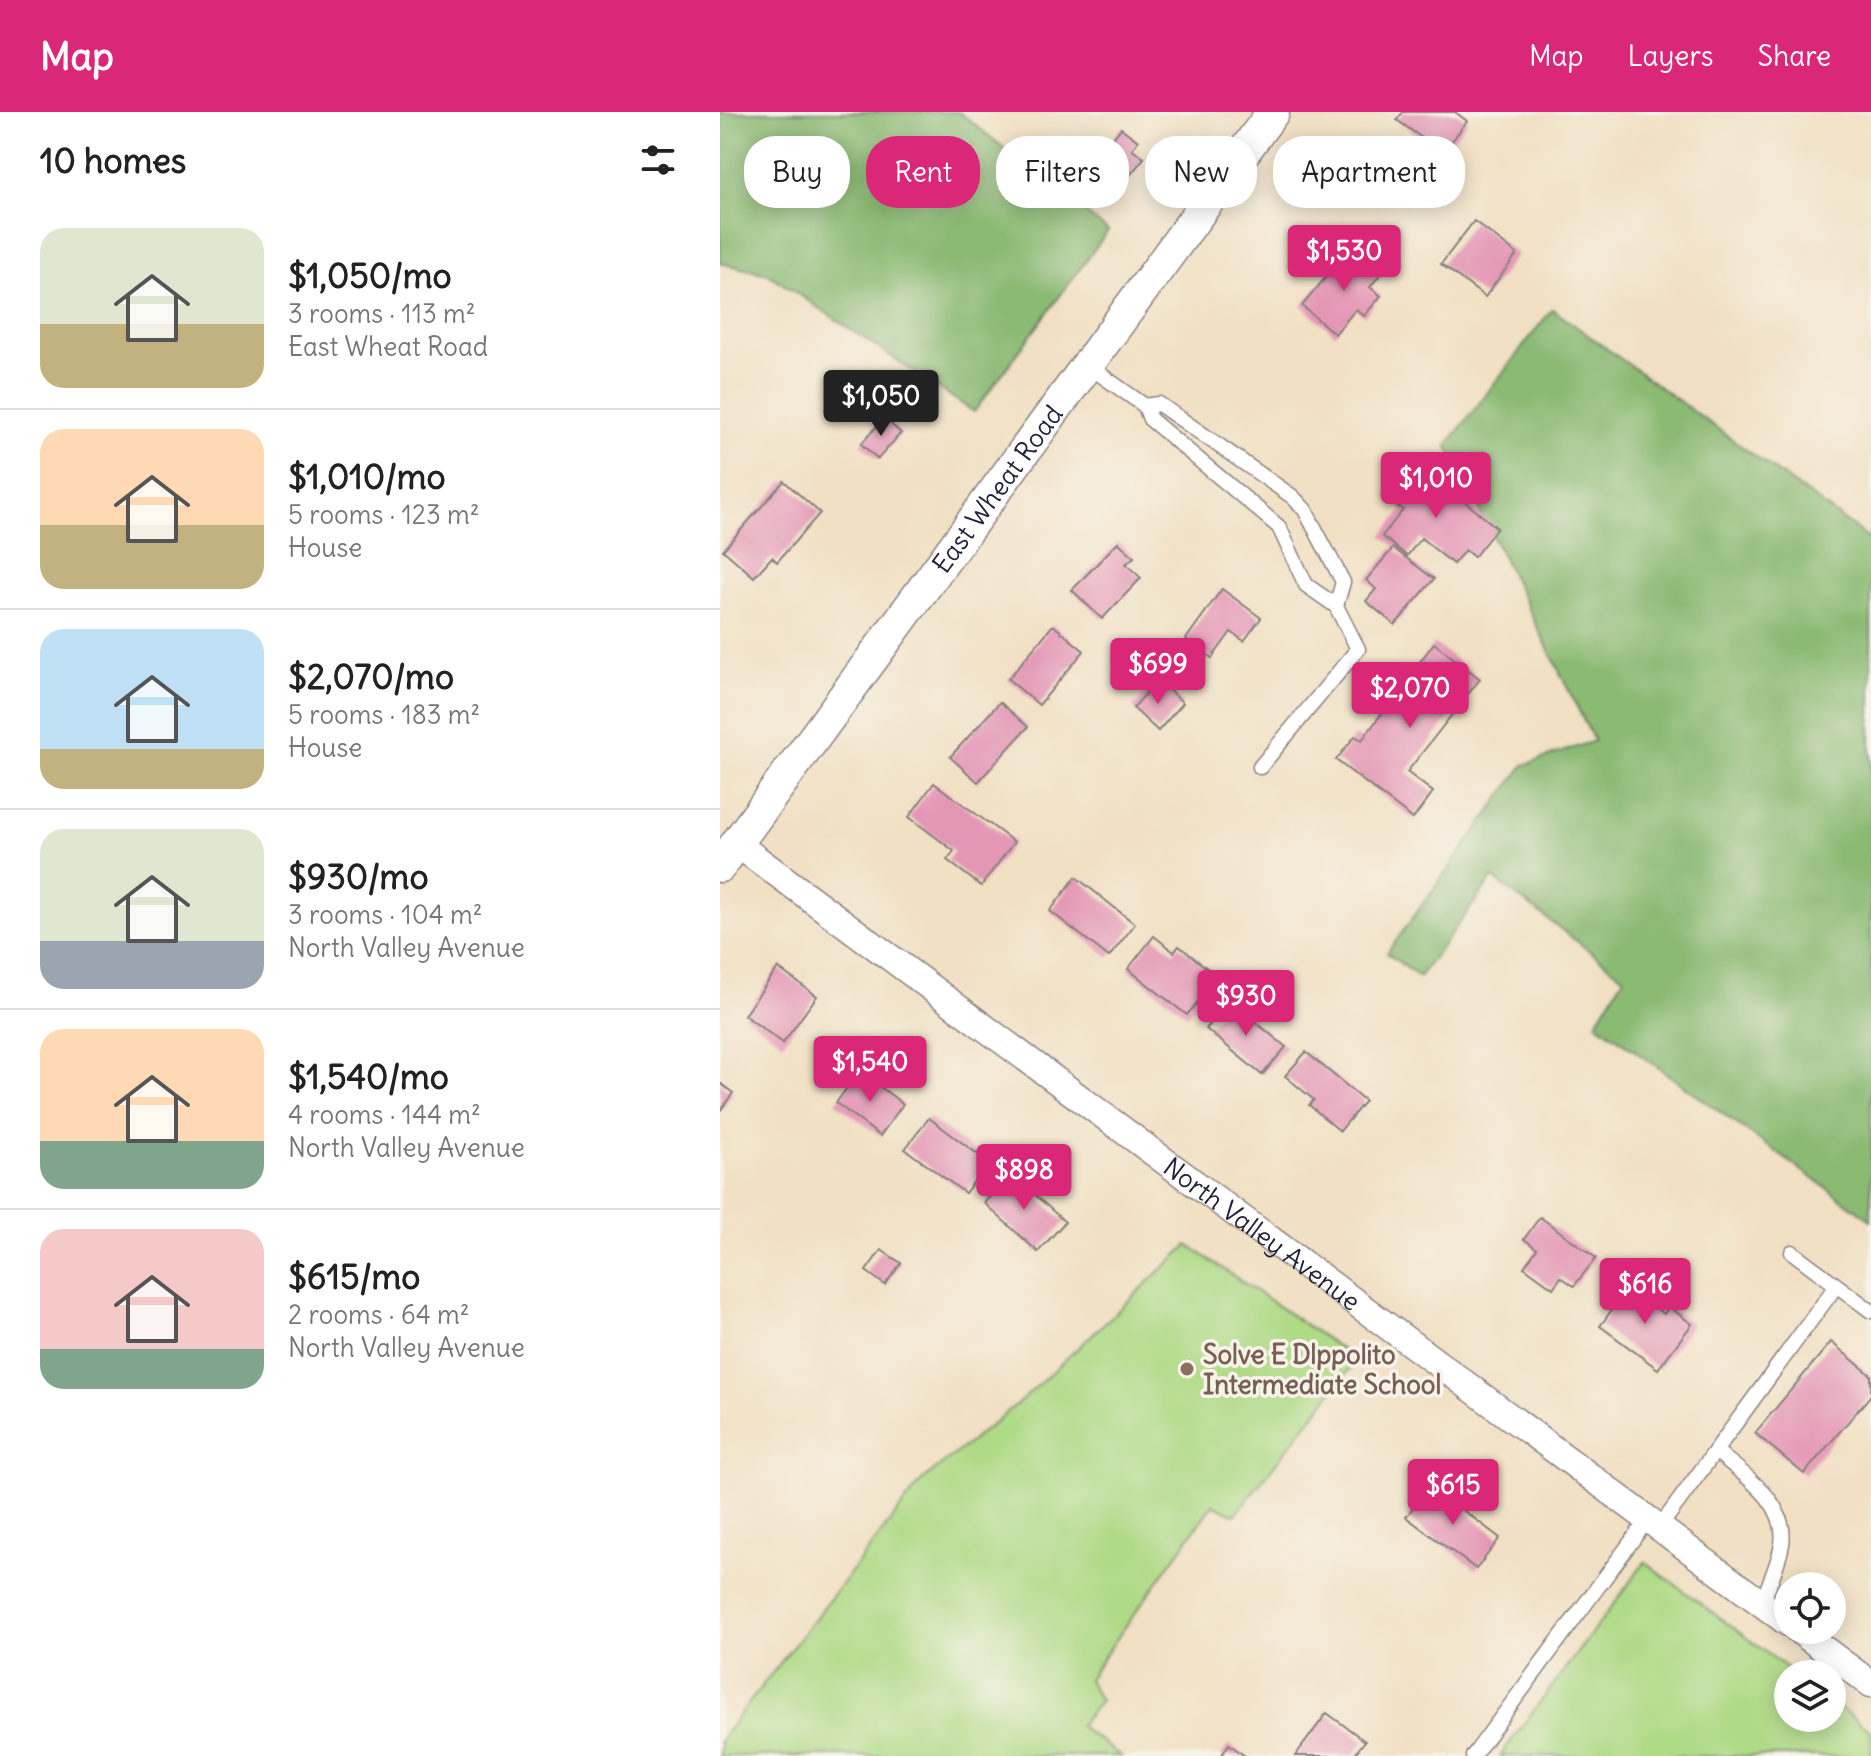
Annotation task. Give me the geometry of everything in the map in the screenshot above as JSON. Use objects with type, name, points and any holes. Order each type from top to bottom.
[{"type":"street","name":"East Wheat Road","points":[[728,855],[1273,112]]},
{"type":"street","name":"North Valley Avenue","points":[[728,855],[1774,1613]]},
{"type":"street","points":[[1817,1644],[1871,1684]]},
{"type":"lane","points":[[1087,365],[1145,406],[1150,419],[1279,527],[1306,585],[1336,606],[1358,649],[1260,767]]},
{"type":"lane","points":[[1145,406],[1159,404],[1293,497],[1305,510],[1343,582],[1336,606]]},
{"type":"lane","points":[[1792,1252],[1871,1311]]},
{"type":"lane","points":[[1473,1756],[1654,1524],[1716,1451],[1836,1286]]},
{"type":"lane","points":[[1716,1451],[1763,1492],[1776,1508],[1782,1543],[1762,1604]]},
{"type":"green space","points":[[720,112],[959,112],[996,142],[996,208],[1079,208],[1108,231],[974,412],[768,274],[720,263]]},
{"type":"green space","points":[[1552,309],[1871,540],[1871,1220],[1596,1023],[1624,977],[1493,878],[1419,977],[1387,953],[1524,765],[1594,741],[1447,445]]},
{"type":"green space","points":[[1188,1245],[1357,1360],[1235,1515],[1213,1504],[1088,1679],[1100,1701],[1079,1726],[1121,1756],[720,1756],[720,1740],[922,1481],[1022,1400]]},
{"type":"green space","points":[[1645,1562],[1776,1660],[1774,1732],[1846,1732],[1846,1712],[1871,1731],[1871,1756],[1500,1756]]},
{"type":"building","points":[[1403,112],[1455,112],[1467,121],[1456,136],[1419,136],[1397,120]]},
{"type":"building","points":[[1121,128],[1138,141],[1132,149],[1144,158],[1129,177],[1129,136],[1115,136]]},
{"type":"building","points":[[1474,221],[1517,254],[1485,297],[1441,264]]},
{"type":"building","points":[[1349,249],[1380,275],[1370,287],[1381,296],[1364,316],[1356,309],[1335,334],[1302,306]]},
{"type":"building","points":[[884,418],[901,433],[878,459],[861,444]]},
{"type":"building","points":[[1431,474],[1497,528],[1474,557],[1465,550],[1453,564],[1421,538],[1407,556],[1382,536],[1403,510],[1386,497],[1404,476],[1419,488]]},
{"type":"building","points":[[784,481],[820,513],[777,562],[772,557],[754,577],[723,550]]},
{"type":"building","points":[[1118,542],[1134,557],[1126,564],[1141,578],[1102,619],[1072,590]]},
{"type":"building","points":[[1393,548],[1434,579],[1395,625],[1366,601],[1376,589],[1366,580]]},
{"type":"building","points":[[1222,589],[1261,618],[1244,641],[1231,632],[1212,658],[1186,639]]},
{"type":"building","points":[[1053,625],[1084,651],[1039,705],[1008,679]]},
{"type":"building","points":[[1434,643],[1480,679],[1407,772],[1433,792],[1413,819],[1336,760],[1355,736],[1362,740]]},
{"type":"building","points":[[1158,680],[1183,703],[1158,731],[1133,708]]},
{"type":"building","points":[[1000,702],[1028,727],[978,782],[950,757]]},
{"type":"building","points":[[934,783],[1014,842],[981,886],[947,860],[954,851],[909,817]]},
{"type":"building","points":[[1076,877],[1135,924],[1109,957],[1050,911]]},
{"type":"building","points":[[1154,936],[1174,952],[1179,946],[1218,977],[1187,1015],[1128,969]]},
{"type":"building","points":[[778,968],[817,996],[783,1043],[744,1015]]},
{"type":"building","points":[[1230,1001],[1286,1047],[1262,1075],[1206,1029]]},
{"type":"building","points":[[1306,1052],[1365,1101],[1340,1131],[1309,1105],[1314,1100],[1285,1076]]},
{"type":"building","points":[[859,1071],[903,1104],[880,1136],[836,1103]]},
{"type":"building","points":[[720,1083],[733,1093],[720,1111]]},
{"type":"building","points":[[929,1118],[988,1162],[965,1193],[905,1149]]},
{"type":"building","points":[[1011,1173],[1065,1222],[1038,1252],[984,1203]]},
{"type":"building","points":[[1540,1217],[1596,1258],[1574,1286],[1561,1277],[1553,1288],[1524,1267],[1537,1249],[1524,1239]]},
{"type":"building","points":[[881,1250],[901,1263],[885,1285],[866,1271]]},
{"type":"building","points":[[1634,1280],[1652,1294],[1646,1301],[1664,1314],[1669,1307],[1692,1324],[1658,1369],[1600,1326]]},
{"type":"building","points":[[1831,1342],[1871,1375],[1871,1395],[1804,1474],[1755,1433]]},
{"type":"building","points":[[1430,1485],[1500,1538],[1476,1569],[1406,1517]]},
{"type":"building","points":[[1327,1713],[1365,1741],[1353,1756],[1295,1756]]},
{"type":"building","points":[[1229,1744],[1245,1756],[1221,1756]]},
{"type":"place","name":"Solve E Dlppolito Intermediate School","points":[[1187,1369]]}]
